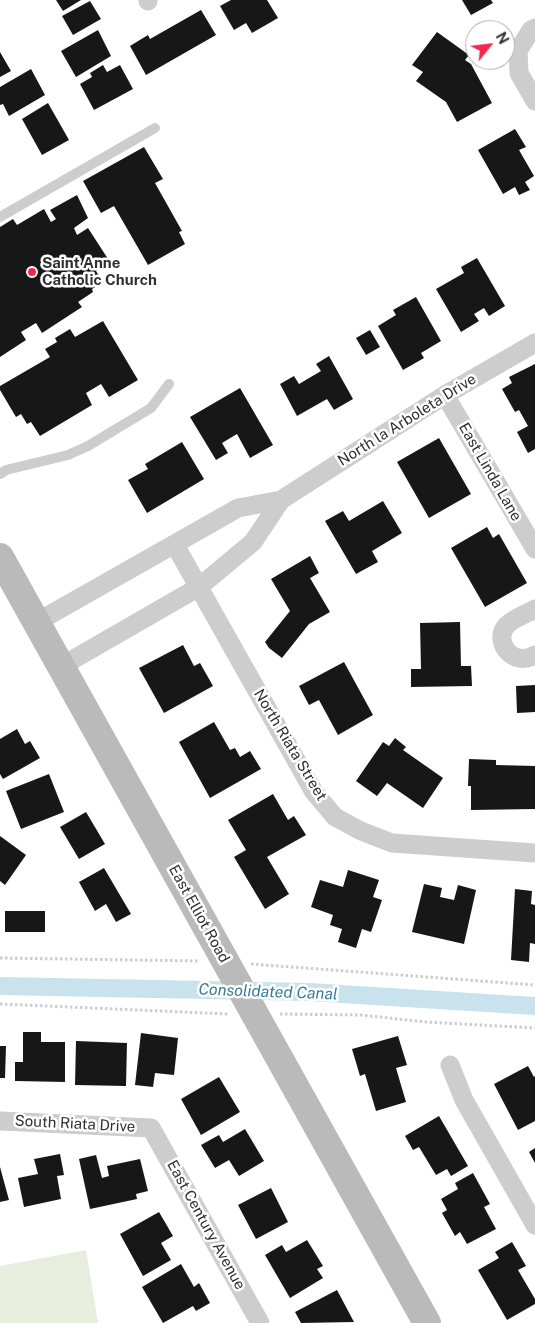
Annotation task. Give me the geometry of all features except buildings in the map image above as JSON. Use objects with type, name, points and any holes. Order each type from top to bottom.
[{"type":"main road","name":"East Elliot Road","points":[[0,557],[427,1323]]},
{"type":"street","points":[[535,28],[531,30],[518,51],[519,73],[535,101]]},
{"type":"street","name":"North la Arboleta Drive","points":[[37,622],[238,508],[281,500],[445,394],[535,343]]},
{"type":"street","name":"East Linda Lane","points":[[445,394],[535,549]]},
{"type":"street","name":"North la Arboleta Drive","points":[[60,667],[199,587],[253,542],[281,500]]},
{"type":"street","name":"North Riata Street","points":[[175,545],[314,792],[335,817],[361,831],[392,843],[535,853]]},
{"type":"street","points":[[535,609],[506,626],[503,632],[503,642],[506,651],[512,656],[523,659],[535,655]]},
{"type":"street","points":[[450,1065],[464,1100],[535,1225]]},
{"type":"street","name":"South Riata Drive","points":[[0,1121],[151,1128]]},
{"type":"street","name":"East Century Avenue","points":[[151,1128],[260,1323]]},
{"type":"lane","points":[[0,217],[155,128]]},
{"type":"lane","points":[[0,474],[6,470],[68,455],[88,446],[151,408],[169,384]]},
{"type":"path","points":[[0,958],[264,966],[535,984]]},
{"type":"green space","points":[[86,1250],[98,1323],[0,1323],[0,1266]]},
{"type":"waterway","name":"Consolidated Canal","points":[[0,986],[310,992],[535,1006]]},
{"type":"place","name":"Saint Anne Catholic Church","points":[[32,272]]}]
